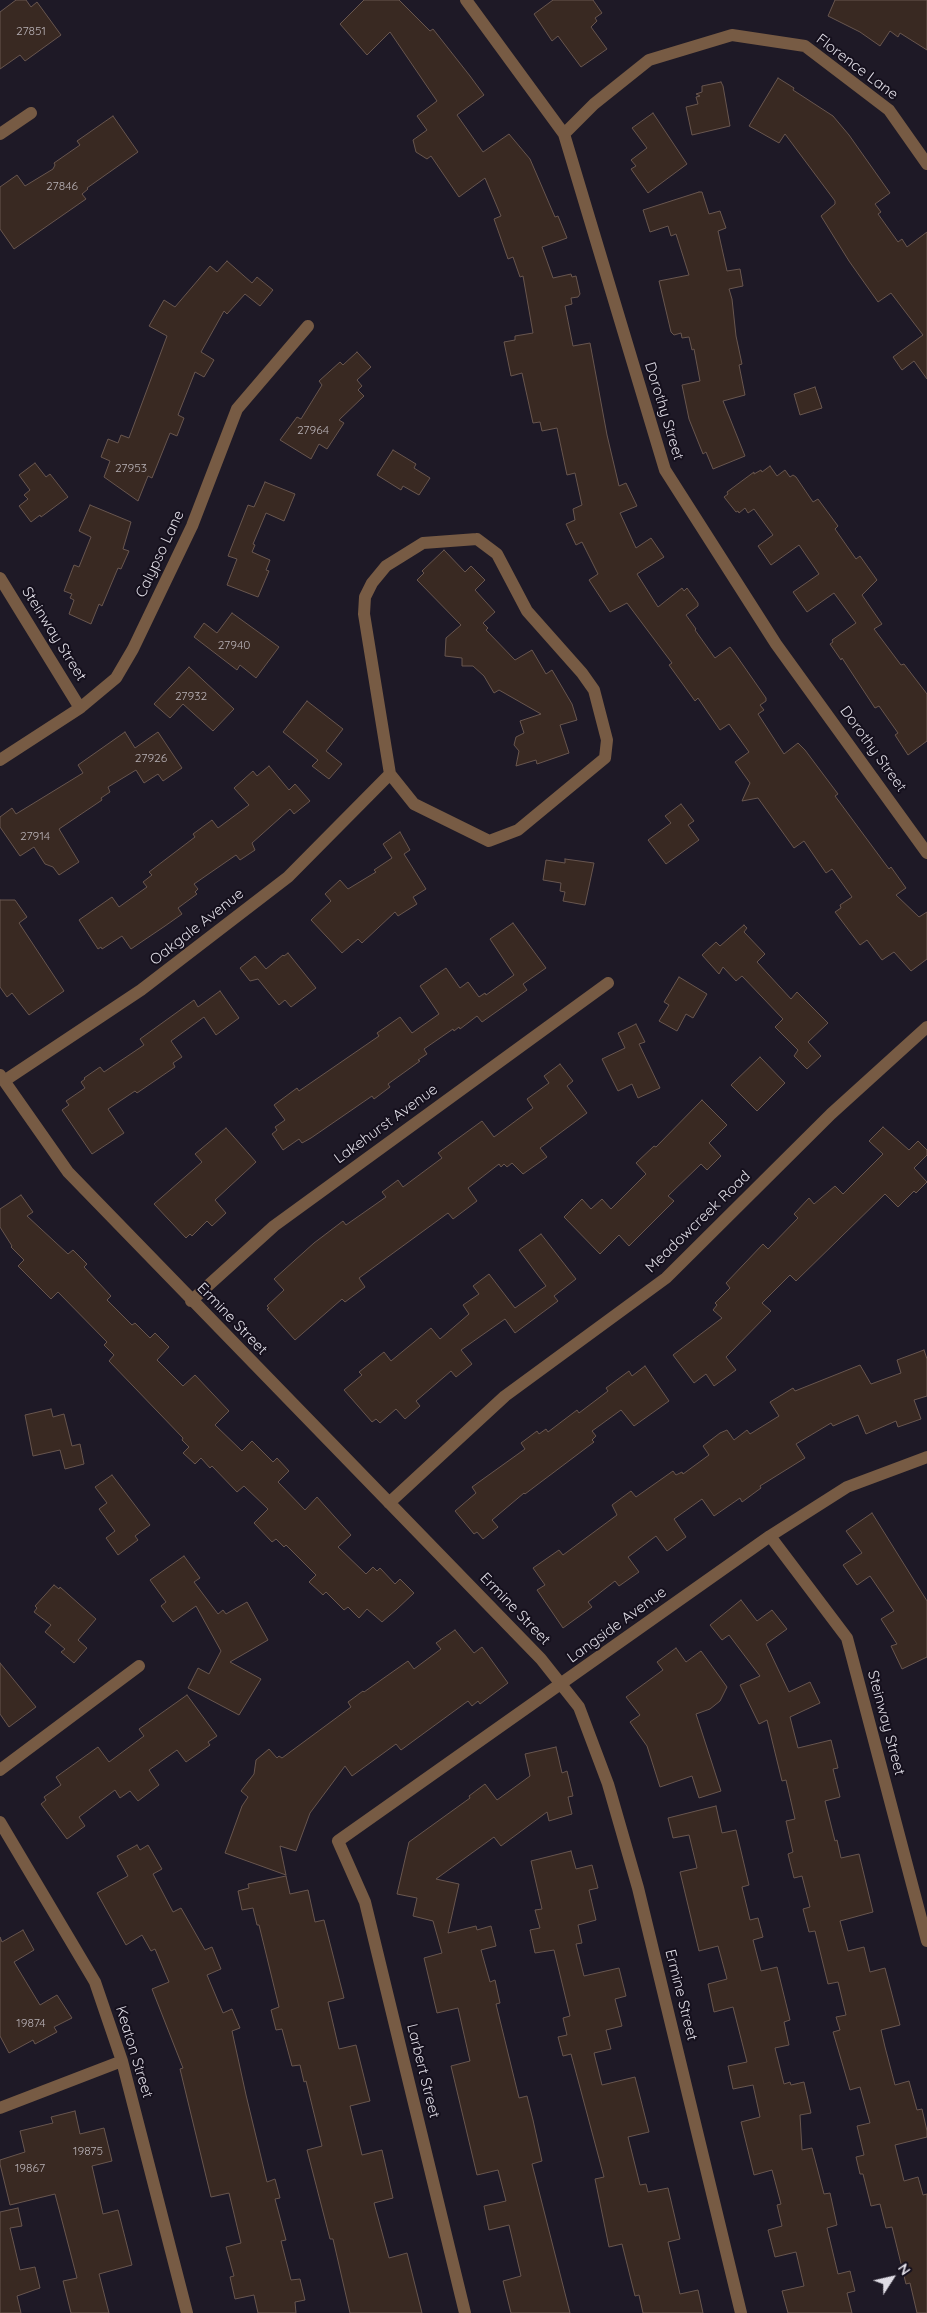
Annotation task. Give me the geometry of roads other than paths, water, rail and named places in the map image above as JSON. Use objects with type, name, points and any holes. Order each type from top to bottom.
[{"type":"street","name":"Dorothy Street","points":[[466,0],[564,134],[665,470],[776,644],[927,853]]},
{"type":"street","name":"Florence Lane","points":[[564,134],[594,104],[649,60],[732,36],[805,46],[889,110],[927,164]]},
{"type":"street","points":[[0,134],[31,113]]},
{"type":"street","name":"Calypso Lane","points":[[0,760],[80,708],[116,678],[133,649],[192,526],[237,409],[308,326]]},
{"type":"street","points":[[477,539],[497,554],[527,611],[582,672],[594,690],[607,740],[605,758],[518,830],[489,842],[414,804],[390,774],[364,614],[365,598],[372,583],[386,566],[423,543],[477,539]]},
{"type":"street","name":"Steinway Street","points":[[0,578],[80,708]]},
{"type":"street","name":"Oakgale Avenue","points":[[2,1078],[141,990],[288,877],[390,774]]},
{"type":"street","name":"Lakehurst Avenue","points":[[191,1301],[274,1226],[608,983]]},
{"type":"street","name":"Meadowcreek Road","points":[[389,1503],[505,1396],[666,1278],[831,1114],[927,1027]]},
{"type":"street","name":"Ermine Street","points":[[2,1078],[68,1172],[191,1301],[541,1658],[579,1707],[602,1767],[638,1888],[741,2313]]},
{"type":"street","name":"Langside Avenue","points":[[338,1841],[563,1684],[770,1536],[847,1487],[927,1457]]},
{"type":"street","name":"Steinway Street","points":[[770,1536],[847,1638],[925,1927],[927,1941]]},
{"type":"street","points":[[0,1770],[139,1666]]},
{"type":"street","name":"Keaton Street","points":[[0,1822],[95,1982],[122,2061],[187,2313]]},
{"type":"street","name":"Larbert Street","points":[[338,1841],[365,1902],[465,2313]]},
{"type":"street","points":[[0,2108],[122,2061]]}]
